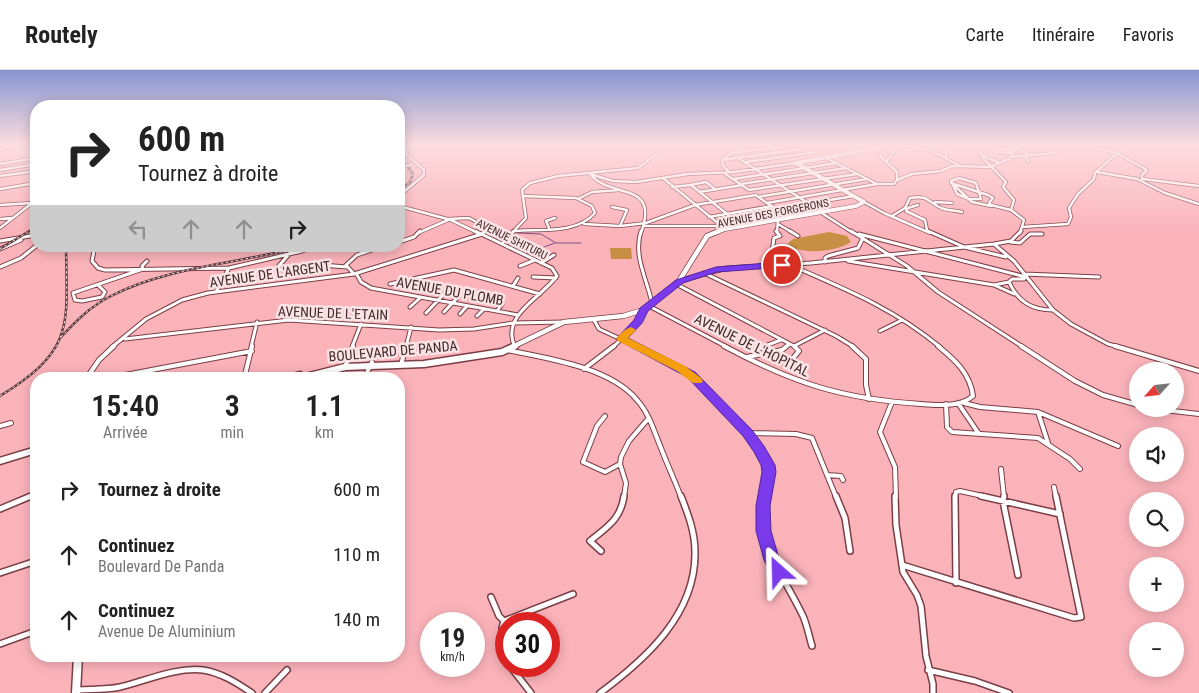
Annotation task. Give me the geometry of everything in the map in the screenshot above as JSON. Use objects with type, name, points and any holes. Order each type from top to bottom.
[{"type":"street","points":[[0,176],[14,174]]},
{"type":"street","points":[[405,191],[423,177],[423,174]]},
{"type":"street","points":[[502,244],[526,218],[523,187],[533,181],[555,176],[589,174]]},
{"type":"street","points":[[590,174],[620,182],[636,182],[703,174]]},
{"type":"street","points":[[590,174],[594,179],[637,196],[643,202],[647,214],[638,246],[643,273],[650,287],[651,304]]},
{"type":"street","points":[[727,174],[788,218]]},
{"type":"street","points":[[734,179],[763,174]]},
{"type":"street","points":[[763,174],[890,255],[915,272],[926,284],[1075,382],[1103,395],[1129,402]]},
{"type":"street","points":[[699,192],[807,174]]},
{"type":"street","points":[[816,174],[892,216],[964,246],[1012,260],[1060,317],[1104,342],[1199,371]]},
{"type":"street","points":[[749,190],[857,174]]},
{"type":"street","points":[[858,174],[877,184]]},
{"type":"street","points":[[897,174],[897,180]]},
{"type":"street","points":[[767,203],[877,184],[894,184],[897,180],[914,174]]},
{"type":"street","points":[[1000,174],[1007,183],[1003,187],[1014,200],[1012,210]]},
{"type":"street","points":[[1022,227],[1060,226],[1069,223],[1069,208],[1078,194],[1094,179],[1095,174]]},
{"type":"street","points":[[1110,174],[1199,186]]},
{"type":"street","points":[[1142,179],[1143,174]]},
{"type":"street","points":[[664,178],[672,187],[724,229]]},
{"type":"street","points":[[1136,178],[1168,194],[1199,204]]},
{"type":"street","points":[[645,225],[696,205],[867,179]]},
{"type":"street","points":[[954,179],[970,180],[977,184],[981,199],[971,200],[951,184],[951,180],[954,179]]},
{"type":"street","points":[[672,187],[706,182],[715,190]]},
{"type":"street","points":[[0,189],[30,184]]},
{"type":"street","points":[[951,184],[993,197],[989,204],[996,207]]},
{"type":"street","points":[[951,184],[957,194],[974,202],[1012,210],[1024,220],[1016,239],[1010,242]]},
{"type":"street","points":[[690,185],[742,226]]},
{"type":"street","points":[[578,198],[592,192],[621,190]]},
{"type":"street","points":[[523,196],[578,198],[591,203],[596,211],[594,216],[584,224]]},
{"type":"street","points":[[776,210],[854,196]]},
{"type":"street","points":[[892,216],[905,208],[910,198],[928,197],[943,209],[962,212]]},
{"type":"street","name":"AVENUE DES FORGERONS","points":[[678,283],[708,236],[724,229],[778,222],[788,218],[856,206],[864,202]]},
{"type":"street","points":[[934,202],[952,203]]},
{"type":"street","points":[[0,205],[30,203]]},
{"type":"street","points":[[0,228],[30,204]]},
{"type":"street","points":[[0,209],[6,205]]},
{"type":"street","points":[[918,205],[908,208],[906,211],[925,220],[927,230]]},
{"type":"street","points":[[709,217],[772,206]]},
{"type":"street","name":"AVENUE SHITURU","points":[[405,208],[448,219],[554,270],[557,274],[556,278],[513,322]]},
{"type":"street","points":[[612,208],[628,210],[620,226]]},
{"type":"street","points":[[405,240],[414,237],[421,230],[448,219],[463,217],[474,220],[488,228],[482,234]]},
{"type":"street","points":[[0,219],[12,218]]},
{"type":"street","points":[[549,228],[546,220],[555,218]]},
{"type":"street","points":[[782,265],[772,254],[774,238],[780,236],[776,231],[778,222],[798,236]]},
{"type":"street","points":[[516,230],[584,224],[720,226]]},
{"type":"street","points":[[678,283],[704,273],[727,268],[825,262],[964,246],[1021,242],[1030,234],[1042,234],[1042,226]]},
{"type":"street","points":[[854,233],[1026,277]]},
{"type":"street","name":"AVENUE DE L'ARGENT","points":[[91,372],[105,353],[146,319],[170,305],[192,297],[355,273],[482,234]]},
{"type":"street","points":[[0,241],[30,236]]},
{"type":"street","points":[[0,249],[27,237]]},
{"type":"street","points":[[825,262],[825,258],[828,256],[858,248],[863,238]]},
{"type":"street","points":[[994,244],[1006,257]]},
{"type":"street","points":[[0,267],[21,258],[30,251]]},
{"type":"street","points":[[94,252],[92,260],[98,268],[122,270],[229,268],[294,252]]},
{"type":"street","points":[[347,267],[352,258],[368,252]]},
{"type":"street","points":[[290,253],[277,270],[331,264],[347,267],[355,273]]},
{"type":"street","points":[[541,263],[554,255]]},
{"type":"street","points":[[520,266],[535,260]]},
{"type":"street","points":[[844,260],[994,285],[1014,294],[1030,306],[1040,310],[1053,310]]},
{"type":"street","points":[[143,269],[142,266],[147,261]]},
{"type":"street","points":[[790,265],[866,298],[902,320],[945,351],[960,364],[974,391],[970,399],[964,403]]},
{"type":"street","points":[[216,292],[229,268]]},
{"type":"street","points":[[98,285],[105,292],[102,297],[82,301],[75,300],[72,293],[143,269]]},
{"type":"street","points":[[120,277],[122,270]]},
{"type":"street","points":[[390,284],[448,270],[462,271],[540,294]]},
{"type":"street","name":"AVENUE DU PLOMB","points":[[355,273],[363,283],[377,289],[518,315]]},
{"type":"street","points":[[704,273],[824,330],[852,346],[864,356],[866,389],[869,399]]},
{"type":"street","points":[[994,285],[1026,277],[1099,276]]},
{"type":"street","points":[[533,277],[556,278]]},
{"type":"street","points":[[513,286],[518,278]]},
{"type":"street","points":[[1009,282],[1014,294]]},
{"type":"street","points":[[678,283],[792,345],[799,351],[788,364],[767,354]]},
{"type":"street","name":"BOULEVARD DE PANDA","points":[[315,372],[345,365],[401,364],[502,352],[564,322],[594,320],[643,310],[678,283]]},
{"type":"street","points":[[426,313],[444,294]]},
{"type":"street","points":[[444,312],[458,297]]},
{"type":"street","points":[[410,306],[420,298]]},
{"type":"street","points":[[496,311],[502,304]]},
{"type":"street","name":"AVENUE DE L'HOPITAL","points":[[651,304],[747,357],[803,383],[838,393],[892,402],[964,403],[980,407],[1038,412],[1118,446]]},
{"type":"street","points":[[460,314],[468,306]]},
{"type":"street","points":[[477,316],[484,309]]},
{"type":"street","points":[[584,370],[622,339],[638,321],[643,310]]},
{"type":"street","name":"AVENUE DE L'ETAIN","points":[[123,339],[257,322],[289,320],[456,330],[513,322],[564,322]]},
{"type":"street","points":[[594,320],[597,327],[691,374],[748,433],[768,465],[769,478],[762,518],[767,545],[772,560],[804,618],[812,646]]},
{"type":"street","points":[[880,331],[902,320]]},
{"type":"street","points":[[246,372],[257,322]]},
{"type":"street","points":[[513,322],[509,333],[514,345]]},
{"type":"street","points":[[345,365],[361,324]]},
{"type":"street","points":[[401,364],[410,327]]},
{"type":"street","points":[[747,357],[767,354],[788,347],[824,330]]},
{"type":"street","points":[[760,348],[781,340]]},
{"type":"street","points":[[505,349],[584,370],[624,388],[637,400],[648,419],[678,488],[691,524],[695,550],[693,570],[685,600],[675,621],[662,640],[630,671],[600,693]]},
{"type":"street","points":[[140,372],[252,350]]},
{"type":"street","points":[[367,372],[370,364]]},
{"type":"street","name":"BOULEVARD DE PANDA","points":[[321,372],[345,365]]},
{"type":"street","points":[[892,402],[880,432],[895,467],[896,525],[902,565],[905,577],[917,595],[921,606],[928,670],[933,684],[933,693]]},
{"type":"street","points":[[958,403],[980,434]]},
{"type":"street","points":[[946,404],[945,420],[949,430],[1031,437],[1048,444],[1070,459],[1080,469]]},
{"type":"street","points":[[1038,412],[1048,444]]},
{"type":"street","points":[[1184,412],[1199,414]]},
{"type":"street","points":[[605,416],[597,426],[583,462],[605,472],[620,464]]},
{"type":"street","points":[[600,551],[591,543],[591,539],[613,522],[624,504],[626,483],[620,464],[624,449],[648,419]]},
{"type":"street","points":[[0,426],[11,423]]},
{"type":"street","points":[[748,433],[810,436],[814,440],[846,523],[850,550]]},
{"type":"street","points":[[0,463],[30,454]]},
{"type":"street","points":[[1001,469],[1005,494],[1003,500],[1018,575]]},
{"type":"street","points":[[828,475],[841,476],[843,480]]},
{"type":"street","points":[[902,565],[1074,618],[1080,617],[1082,615],[1054,487]]},
{"type":"street","points":[[956,583],[954,502],[956,492],[960,491],[1003,500],[1060,514]]},
{"type":"street","points":[[0,510],[30,497]]},
{"type":"street","points":[[0,573],[30,563]]},
{"type":"street","points":[[527,612],[573,594]]},
{"type":"street","points":[[491,597],[497,612]]},
{"type":"street","points":[[0,644],[30,633]]},
{"type":"street","points":[[78,662],[77,691],[108,689],[170,672],[193,669],[227,676],[252,693]]},
{"type":"street","points":[[265,693],[287,670]]},
{"type":"street","points":[[928,670],[975,681],[1009,693]]},
{"type":"street","points":[[519,677],[531,693]]},
{"type":"shaded area","points":[[829,232],[847,236],[851,242],[838,248],[821,251],[805,251],[790,247],[788,243],[793,239]]},
{"type":"shaded area","points":[[610,248],[631,248],[632,259],[611,259]]},
{"type":"waterway","points":[[517,233],[541,234],[556,243],[581,243]]},
{"type":"waterway","points":[[544,247],[555,243]]},
{"type":"railway","points":[[405,186],[410,182],[413,174]]},
{"type":"railway","points":[[0,249],[30,231]]},
{"type":"railway","points":[[33,372],[54,349],[62,334],[67,297],[66,252]]},
{"type":"railway","points":[[61,337],[97,304],[133,286],[182,271],[281,252]]},
{"type":"railway","points":[[0,396],[30,375]]},
{"type":"slow traffic","points":[[631,330],[622,339],[681,368],[691,374],[697,381]]},
{"type":"route","points":[[779,572],[772,560],[763,531],[763,506],[769,472],[768,465],[759,449],[748,433],[691,374],[622,339],[641,317],[643,310],[679,282],[704,273],[727,268],[782,265]]}]
